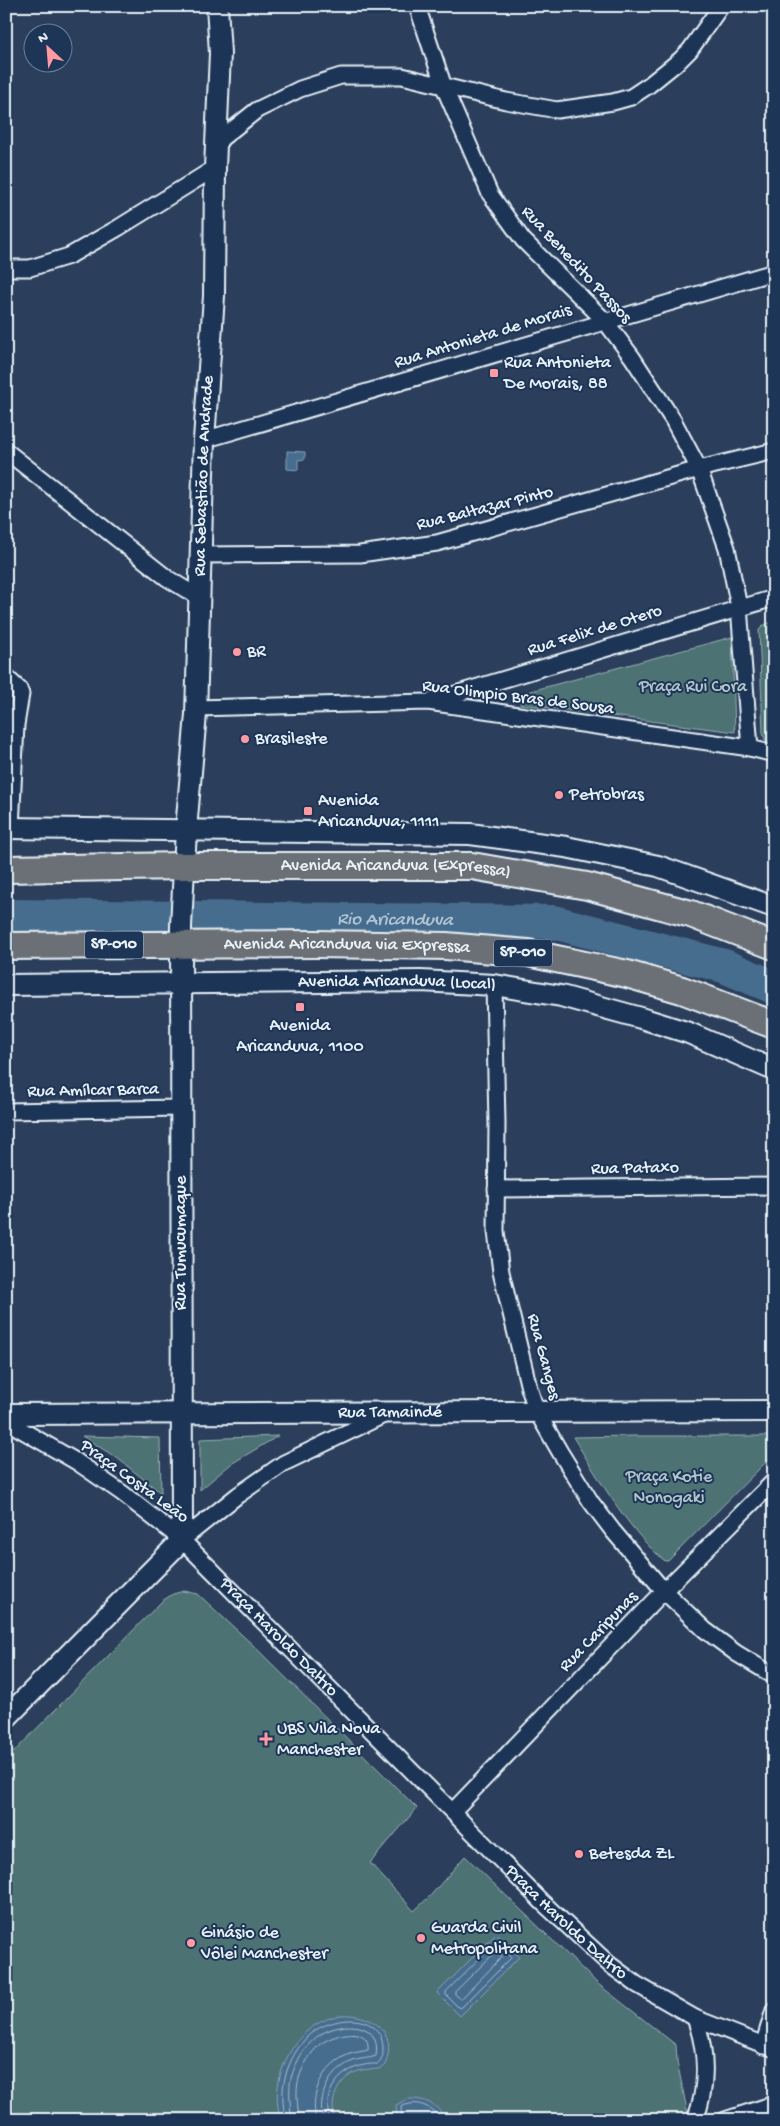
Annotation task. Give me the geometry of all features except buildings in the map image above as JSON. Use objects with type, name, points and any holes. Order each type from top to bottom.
[{"type":"highway","name":"Avenida Aricanduva (Expressa)","points":[[6,869],[183,875],[472,866],[587,886],[692,914],[774,946]]},
{"type":"highway","name":"SP-010","points":[[6,946],[181,936]]},
{"type":"highway","name":"Avenida Aricanduva via Expressa","points":[[181,936],[315,944],[446,946],[528,953],[628,974],[682,990],[774,1025]]},
{"type":"highway","points":[[714,1003],[774,1034]]},
{"type":"street","name":"Rua Sebastião de Andrade","points":[[181,936],[183,875],[196,708],[199,555],[204,440],[214,296],[215,168],[220,53],[217,6]]},
{"type":"street","name":"Rua Benedito Passos","points":[[417,6],[444,87],[490,194],[523,240],[605,321],[632,357],[673,420],[700,469],[727,548],[739,607],[750,748]]},
{"type":"street","points":[[217,142],[257,110],[300,89],[341,76],[402,76],[506,101],[557,110],[613,102],[631,96],[650,85],[680,60],[690,50],[721,6]]},
{"type":"street","points":[[6,268],[30,268],[69,256],[215,168]]},
{"type":"street","name":"Rua Antonieta de Morais","points":[[204,440],[774,272]]},
{"type":"street","points":[[6,451],[167,578],[198,597]]},
{"type":"street","name":"Rua Baltazar Pinto","points":[[199,555],[360,554],[437,543],[700,469],[774,451]]},
{"type":"street","name":"Rua Felix de Otero","points":[[428,702],[774,598]]},
{"type":"street","points":[[6,676],[19,689],[21,694],[11,725],[9,828],[470,834],[566,847],[658,866],[774,907]]},
{"type":"street","name":"Rua Olimpio Bras de Sousa","points":[[196,708],[428,702],[750,748],[774,754]]},
{"type":"street","name":"Rua Tumucumaque","points":[[181,936],[182,1540]]},
{"type":"street","name":"Avenida Aricanduva (Local)","points":[[6,985],[422,981],[494,985],[561,996],[641,1018],[690,1033],[774,1070]]},
{"type":"street","name":"Rua Ganges","points":[[494,985],[497,1123],[496,1231],[501,1272],[529,1388],[538,1412],[560,1452],[592,1502],[613,1531],[664,1591],[706,1630],[736,1653],[774,1676]]},
{"type":"street","name":"Rua Amílcar Barca","points":[[6,1111],[181,1108]]},
{"type":"street","name":"Rua Pataxo","points":[[496,1189],[774,1186]]},
{"type":"street","name":"Praça Costa Leão","points":[[6,1421],[76,1462],[122,1493],[182,1540],[238,1495],[284,1463],[390,1412]]},
{"type":"street","name":"Rua Tamaindé","points":[[6,1414],[774,1412]]},
{"type":"street","name":"Rua Caripunas","points":[[453,1811],[664,1591],[774,1481]]},
{"type":"street","points":[[6,1718],[182,1540]]},
{"type":"street","name":"Praça Haroldo Daltro","points":[[182,1540],[542,1902],[609,1964],[636,1984],[695,2018],[768,2048]]},
{"type":"street","points":[[768,2048],[774,2010]]},
{"type":"street","points":[[695,2018],[702,2036],[704,2070],[695,2120]]},
{"type":"street","points":[[725,2120],[774,2104]]},
{"type":"green space","points":[[774,621],[774,742],[765,740],[763,733],[759,630],[764,625]]},
{"type":"green space","name":"Praça Rui Cora","points":[[732,637],[735,732],[520,704],[520,697],[527,692]]},
{"type":"green space","points":[[82,1436],[160,1438],[161,1493],[117,1458]]},
{"type":"green space","points":[[278,1436],[231,1464],[200,1490],[200,1439]]},
{"type":"green space","name":"Praça Kotie Nonogaki","points":[[774,1436],[774,1454],[668,1561],[665,1561],[626,1519],[573,1437]]},
{"type":"green space","points":[[184,1591],[198,1594],[255,1647],[417,1808],[370,1863],[414,1911],[431,1895],[465,1856],[598,1984],[676,2045],[677,2061],[688,2115],[680,2120],[6,2120],[6,1760],[162,1601],[173,1594]]},
{"type":"water","points":[[287,451],[305,452],[305,459],[298,460],[298,470],[287,469]]},
{"type":"water","points":[[496,1934],[519,1957],[460,2016],[437,1993]]},
{"type":"water","points":[[340,2015],[362,2017],[379,2026],[385,2034],[388,2043],[385,2065],[377,2069],[362,2070],[354,2073],[342,2082],[333,2104],[335,2120],[281,2120],[277,2094],[279,2080],[289,2054],[296,2043],[315,2025]]},
{"type":"water","points":[[408,2099],[426,2101],[440,2110],[446,2120],[397,2120],[396,2105]]},
{"type":"waterway","name":"Rio Aricanduva","points":[[6,916],[553,922],[724,966],[774,987]]},
{"type":"place","name":"Rua Antonieta De Morais, 88","points":[[494,373]]},
{"type":"place","name":"BR","points":[[237,652]]},
{"type":"place","name":"Brasileste","points":[[245,739]]},
{"type":"place","name":"Petrobras","points":[[559,795]]},
{"type":"place","name":"Avenida Aricanduva, 1111","points":[[308,811]]},
{"type":"place","name":"Avenida Aricanduva, 1100","points":[[300,1007]]},
{"type":"place","name":"UBS Vila Nova Manchester","points":[[266,1739]]},
{"type":"place","name":"Betesda ZL","points":[[579,1854]]},
{"type":"place","name":"Guarda Civil Metropolitana","points":[[421,1938]]},
{"type":"place","name":"Ginásio de Vôlei Manchester","points":[[191,1943]]}]
